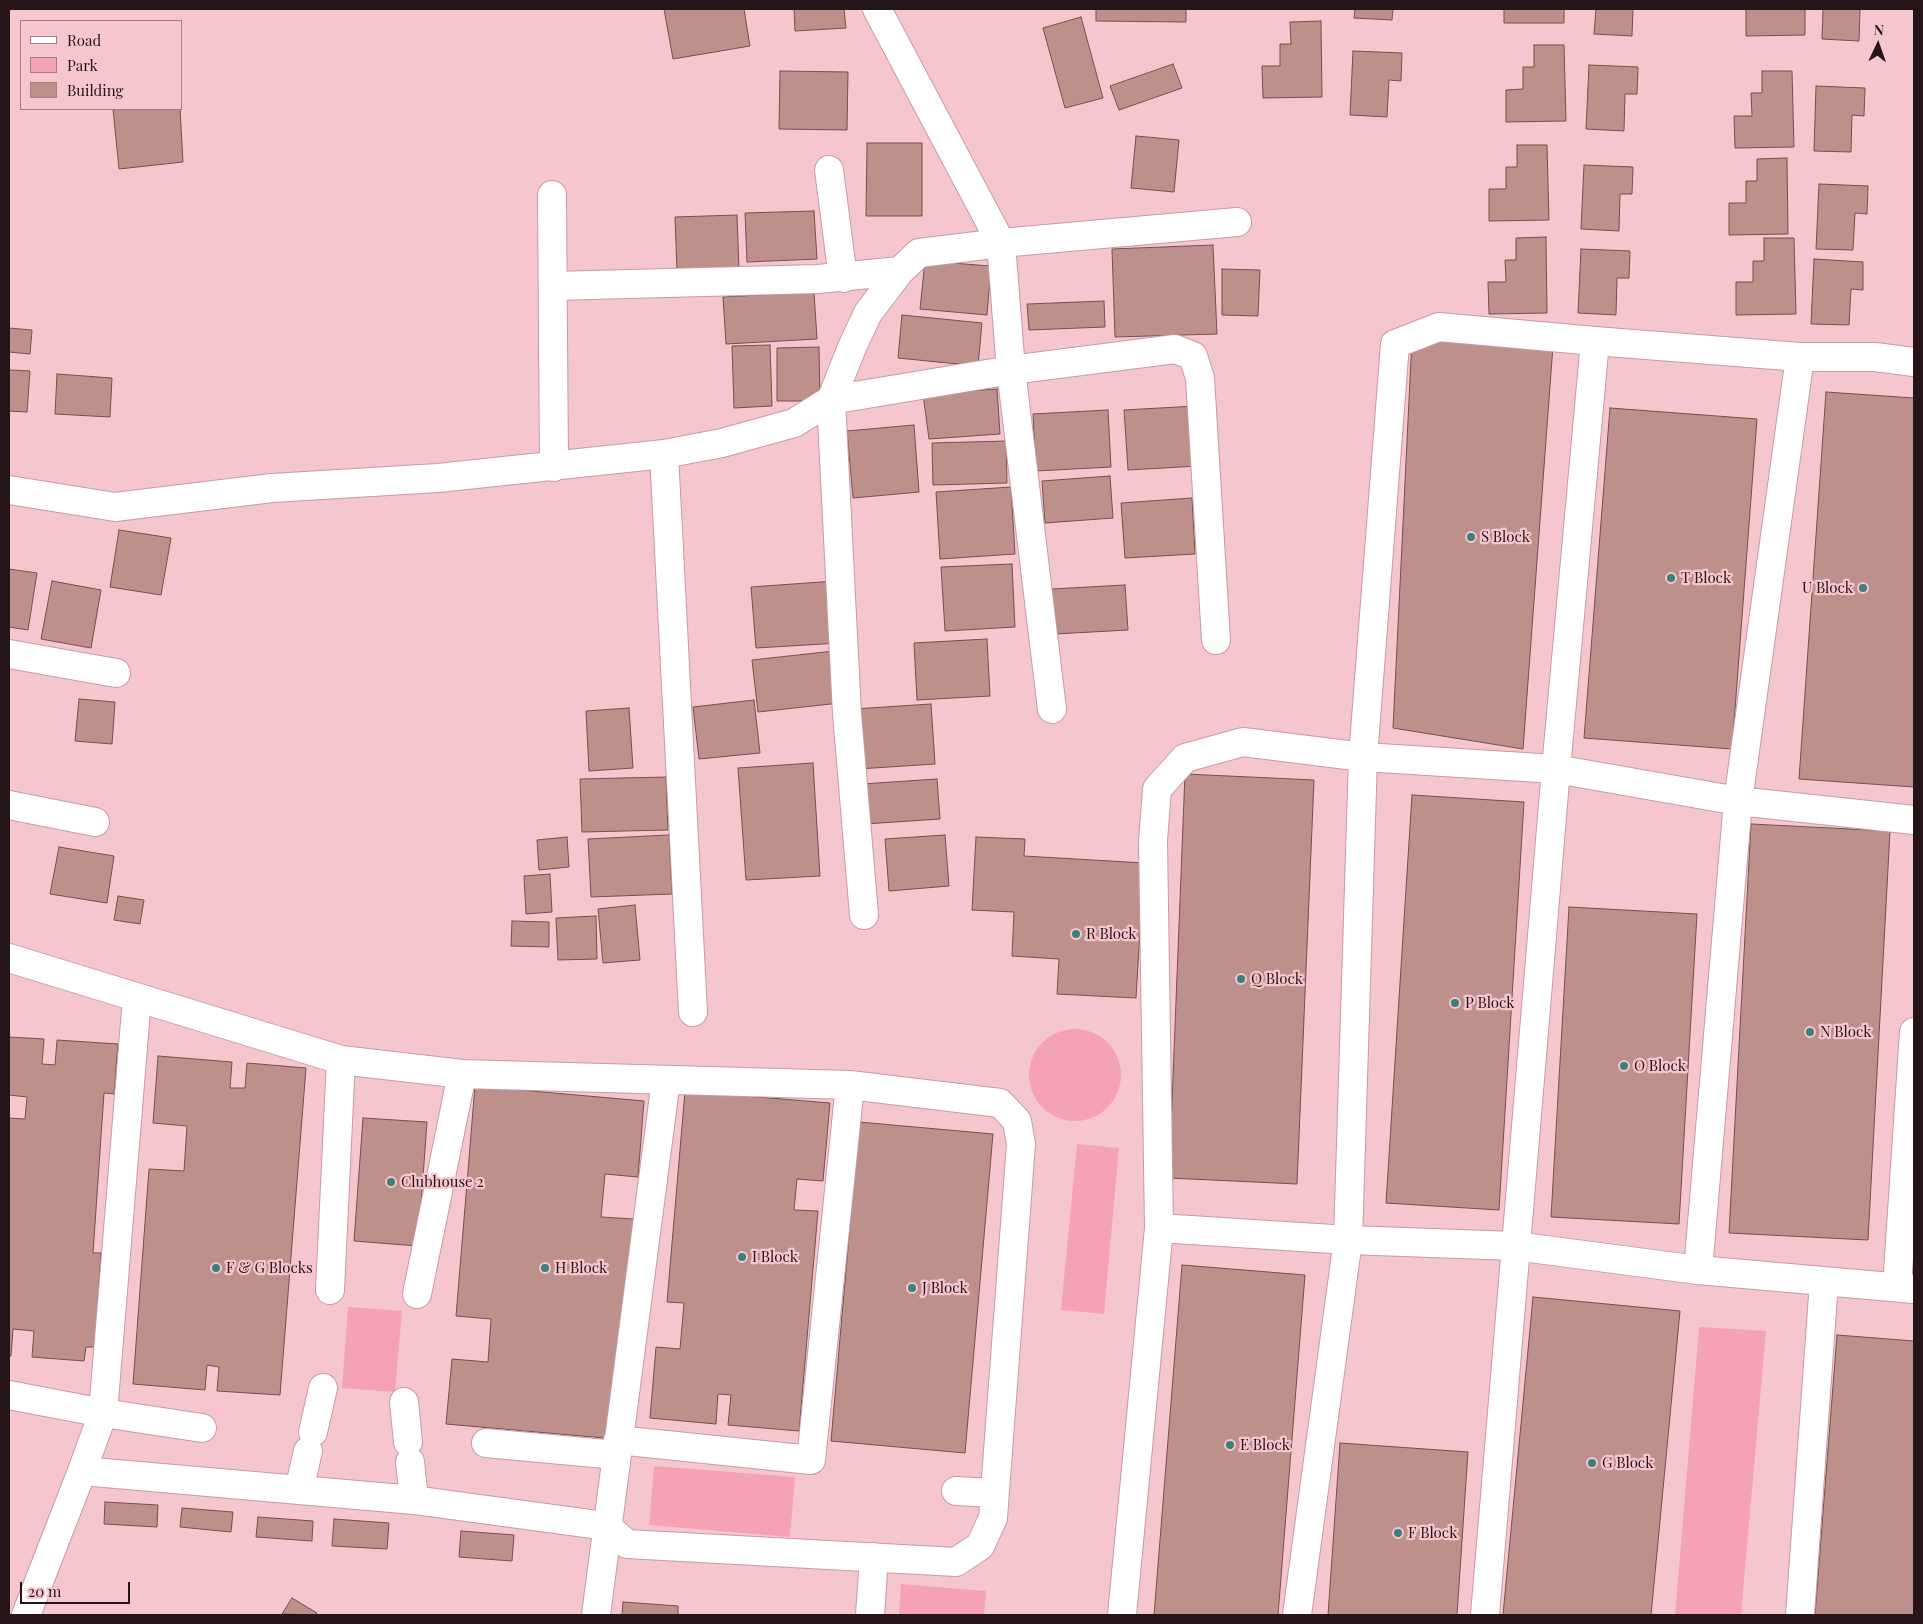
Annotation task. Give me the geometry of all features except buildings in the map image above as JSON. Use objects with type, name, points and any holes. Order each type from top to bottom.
[{"type":"street","points":[[877,9],[1000,243],[1011,370],[1052,709]]},
{"type":"street","points":[[829,170],[843,278]]},
{"type":"street","points":[[552,194],[554,467]]},
{"type":"street","points":[[864,915],[847,714],[832,400],[853,345],[868,313],[900,271],[919,253],[1000,243],[1237,222]]},
{"type":"street","points":[[553,286],[843,278],[900,271]]},
{"type":"street","points":[[1297,1615],[1348,1240],[1363,757],[1395,344],[1439,327],[1800,357],[1875,357],[1914,362]]},
{"type":"street","points":[[1485,1615],[1556,769],[1595,341]]},
{"type":"street","points":[[9,490],[115,507],[272,488],[438,478],[664,454],[722,443],[794,423],[832,400],[1011,370],[1175,349],[1193,356],[1200,378],[1216,640]]},
{"type":"street","points":[[1698,1270],[1738,801],[1800,357]]},
{"type":"street","points":[[664,454],[693,1012]]},
{"type":"street","points":[[9,654],[116,673]]},
{"type":"street","points":[[1122,1615],[1159,1228],[1154,841],[1157,789],[1185,758],[1243,742],[1363,757],[1556,769],[1738,801],[1914,820]]},
{"type":"street","points":[[9,805],[95,822]]},
{"type":"street","points":[[9,958],[342,1060],[462,1074],[850,1085],[1000,1104],[1017,1121],[1021,1144],[993,1518],[980,1546],[956,1562],[626,1544],[606,1526],[414,1500],[82,1471]]},
{"type":"street","points":[[26,1615],[103,1413],[137,998]]},
{"type":"street","points":[[1159,1228],[1348,1240],[1515,1246],[1698,1270],[1906,1288],[1914,1032]]},
{"type":"street","points":[[330,1290],[342,1060]]},
{"type":"street","points":[[417,1294],[462,1074]]},
{"type":"street","points":[[596,1615],[606,1526],[666,1080]]},
{"type":"street","points":[[486,1444],[617,1448],[811,1460],[850,1085]]},
{"type":"street","points":[[1800,1615],[1824,1282]]},
{"type":"street","points":[[299,1490],[322,1388]]},
{"type":"street","points":[[9,1395],[103,1413],[202,1428]]},
{"type":"street","points":[[404,1402],[414,1500]]},
{"type":"street","points":[[956,1491],[994,1493]]},
{"type":"street","points":[[870,1615],[874,1557]]},
{"type":"green space","points":[[1075,1029],[1084,1030],[1101,1037],[1113,1049],[1120,1066],[1120,1084],[1113,1101],[1101,1113],[1084,1120],[1075,1121],[1066,1120],[1049,1113],[1037,1101],[1030,1084],[1029,1075],[1030,1066],[1037,1049],[1049,1037],[1066,1030]]},
{"type":"green space","points":[[1077,1144],[1119,1148],[1104,1314],[1061,1310]]},
{"type":"green space","points":[[348,1307],[402,1311],[395,1392],[342,1388]]},
{"type":"green space","points":[[1699,1327],[1766,1331],[1741,1615],[1675,1615]]},
{"type":"green space","points":[[654,1466],[795,1477],[790,1537],[649,1525]]},
{"type":"green space","points":[[901,1584],[986,1591],[984,1615],[899,1615]]},
{"type":"place","name":"S Block","points":[[1471,537]]},
{"type":"place","name":"T Block","points":[[1671,578]]},
{"type":"place","name":"U Block","points":[[1863,588]]},
{"type":"place","name":"R Block","points":[[1076,934]]},
{"type":"place","name":"Q Block","points":[[1241,979]]},
{"type":"place","name":"P Block","points":[[1455,1003]]},
{"type":"place","name":"N Block","points":[[1810,1032]]},
{"type":"place","name":"O Block","points":[[1624,1066]]},
{"type":"place","name":"Clubhouse 2","points":[[391,1182]]},
{"type":"place","name":"I Block","points":[[742,1257]]},
{"type":"place","name":"F & G Blocks","points":[[216,1268]]},
{"type":"place","name":"H Block","points":[[545,1268]]},
{"type":"place","name":"J Block","points":[[912,1288]]},
{"type":"place","name":"E Block","points":[[1230,1445]]},
{"type":"place","name":"G Block","points":[[1592,1463]]},
{"type":"place","name":"F Block","points":[[1398,1533]]}]
